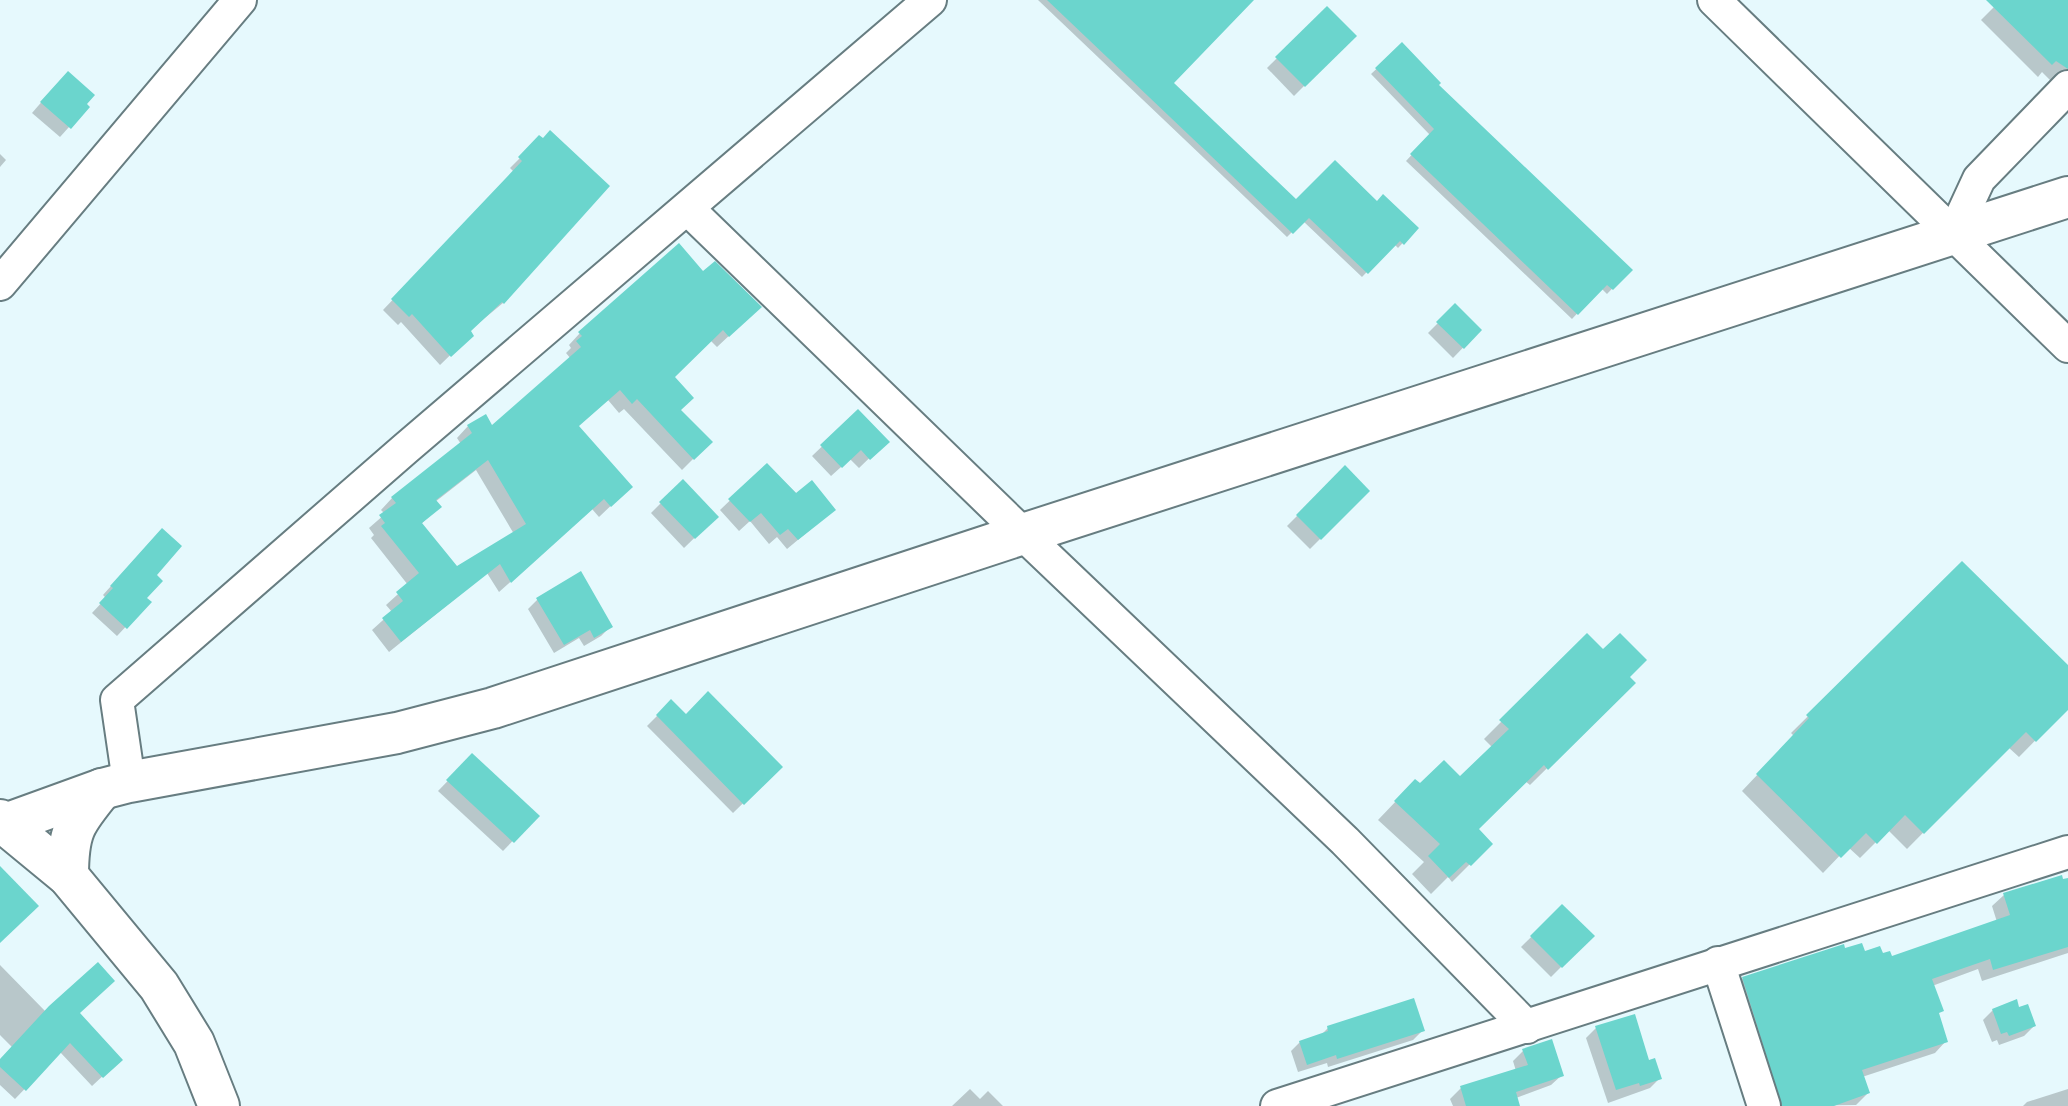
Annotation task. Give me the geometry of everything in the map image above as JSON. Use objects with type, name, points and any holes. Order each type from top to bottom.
[{"type":"street","points":[[0,284],[240,0]]},
{"type":"street","points":[[68,876],[68,842],[81,814],[115,785],[117,700],[930,0]]},
{"type":"street","points":[[1714,0],[2068,346]]},
{"type":"street","points":[[1954,233],[1979,179],[2068,87]]},
{"type":"street","points":[[1,823],[115,785],[397,733],[493,708],[2068,197]]},
{"type":"street","points":[[688,209],[1345,841],[1527,1027]]},
{"type":"street","points":[[1,823],[68,876],[159,986],[194,1043],[219,1106]]},
{"type":"street","points":[[1277,1106],[2068,852]]},
{"type":"street","points":[[1718,963],[1764,1106]]},
{"type":"building","points":[[1047,0],[1254,0],[1174,83],[1296,199],[1335,160],[1377,201],[1383,194],[1419,228],[1404,245],[1400,241],[1368,274],[1309,218],[1293,234]]},
{"type":"building","points":[[1986,0],[2068,0],[2068,69],[2056,61],[2052,65]]},
{"type":"building","points":[[1327,6],[1357,36],[1305,87],[1275,57]]},
{"type":"building","points":[[1402,42],[1441,83],[1439,85],[1633,270],[1613,290],[1607,285],[1578,315],[1410,154],[1434,129],[1375,68]]},
{"type":"building","points":[[68,71],[95,95],[87,104],[90,107],[71,129],[40,102]]},
{"type":"building","points":[[550,130],[610,186],[504,304],[502,302],[471,331],[474,336],[451,357],[412,314],[409,317],[391,299],[522,161],[518,157],[539,135],[543,138]]},
{"type":"building","points":[[679,243],[703,271],[715,261],[762,307],[729,337],[723,330],[675,377],[694,398],[681,410],[713,442],[694,460],[637,399],[632,404],[620,390],[579,426],[633,487],[611,507],[604,499],[511,583],[500,564],[401,642],[382,618],[403,601],[396,592],[419,573],[381,526],[385,523],[379,515],[396,503],[391,497],[472,433],[467,425],[486,414],[492,425],[581,347],[576,341],[582,336],[578,332]],"holes":[[[488,460],[526,524],[457,566],[422,523],[442,507],[436,500]]]},
{"type":"building","points":[[1455,303],[1482,330],[1464,349],[1436,322]]},
{"type":"building","points":[[858,409],[890,442],[870,460],[861,450],[842,468],[820,445]]},
{"type":"building","points":[[767,463],[796,493],[812,480],[836,510],[798,540],[788,529],[780,535],[761,513],[750,522],[728,499]]},
{"type":"building","points":[[1345,465],[1370,491],[1321,540],[1296,515]]},
{"type":"building","points":[[683,479],[719,517],[695,539],[659,502]]},
{"type":"building","points":[[162,528],[182,546],[157,575],[163,581],[147,598],[152,602],[127,629],[99,603],[113,588],[110,586]]},
{"type":"building","points":[[1962,561],[2068,665],[2068,710],[2036,742],[2026,732],[1924,834],[1905,815],[1877,844],[1866,833],[1841,858],[1756,774],[1809,718],[1806,715]]},
{"type":"building","points":[[581,571],[613,627],[594,638],[590,630],[564,645],[536,598]]},
{"type":"building","points":[[1587,633],[1603,649],[1620,633],[1647,660],[1630,677],[1636,683],[1548,770],[1544,765],[1479,829],[1493,844],[1471,866],[1466,862],[1449,878],[1428,856],[1440,844],[1394,801],[1415,779],[1420,783],[1444,760],[1460,776],[1509,729],[1499,720]]},
{"type":"building","points":[[708,691],[783,767],[744,805],[656,715],[671,699],[686,714]]},
{"type":"building","points":[[472,753],[540,816],[514,843],[446,780]]},
{"type":"building","points":[[0,866],[39,906],[0,943]]},
{"type":"building","points":[[2062,875],[2063,879],[2068,878],[2068,947],[1993,970],[1990,959],[1932,979],[1944,1011],[1939,1013],[1948,1042],[1862,1070],[1870,1093],[1834,1106],[1782,1106],[1742,977],[1844,944],[1845,948],[1862,943],[1865,951],[1880,946],[1883,953],[1890,951],[1892,956],[2010,915],[2003,893]]},
{"type":"building","points":[[1562,904],[1595,936],[1562,968],[1530,936]]},
{"type":"building","points":[[98,962],[115,981],[80,1013],[123,1060],[103,1078],[70,1043],[26,1091],[0,1067],[0,1059],[49,1006]]},
{"type":"building","points":[[1414,998],[1425,1031],[1337,1059],[1336,1055],[1307,1065],[1299,1041],[1328,1031],[1327,1026]]},
{"type":"building","points":[[2017,999],[2019,1007],[2028,1004],[2036,1026],[2009,1036],[2007,1032],[2001,1034],[1992,1009]]},
{"type":"building","points":[[1635,1014],[1649,1060],[1655,1058],[1662,1079],[1616,1090],[1595,1026]]},
{"type":"building","points":[[1552,1039],[1564,1076],[1516,1092],[1520,1106],[1466,1106],[1460,1086],[1528,1065],[1522,1049]]}]
